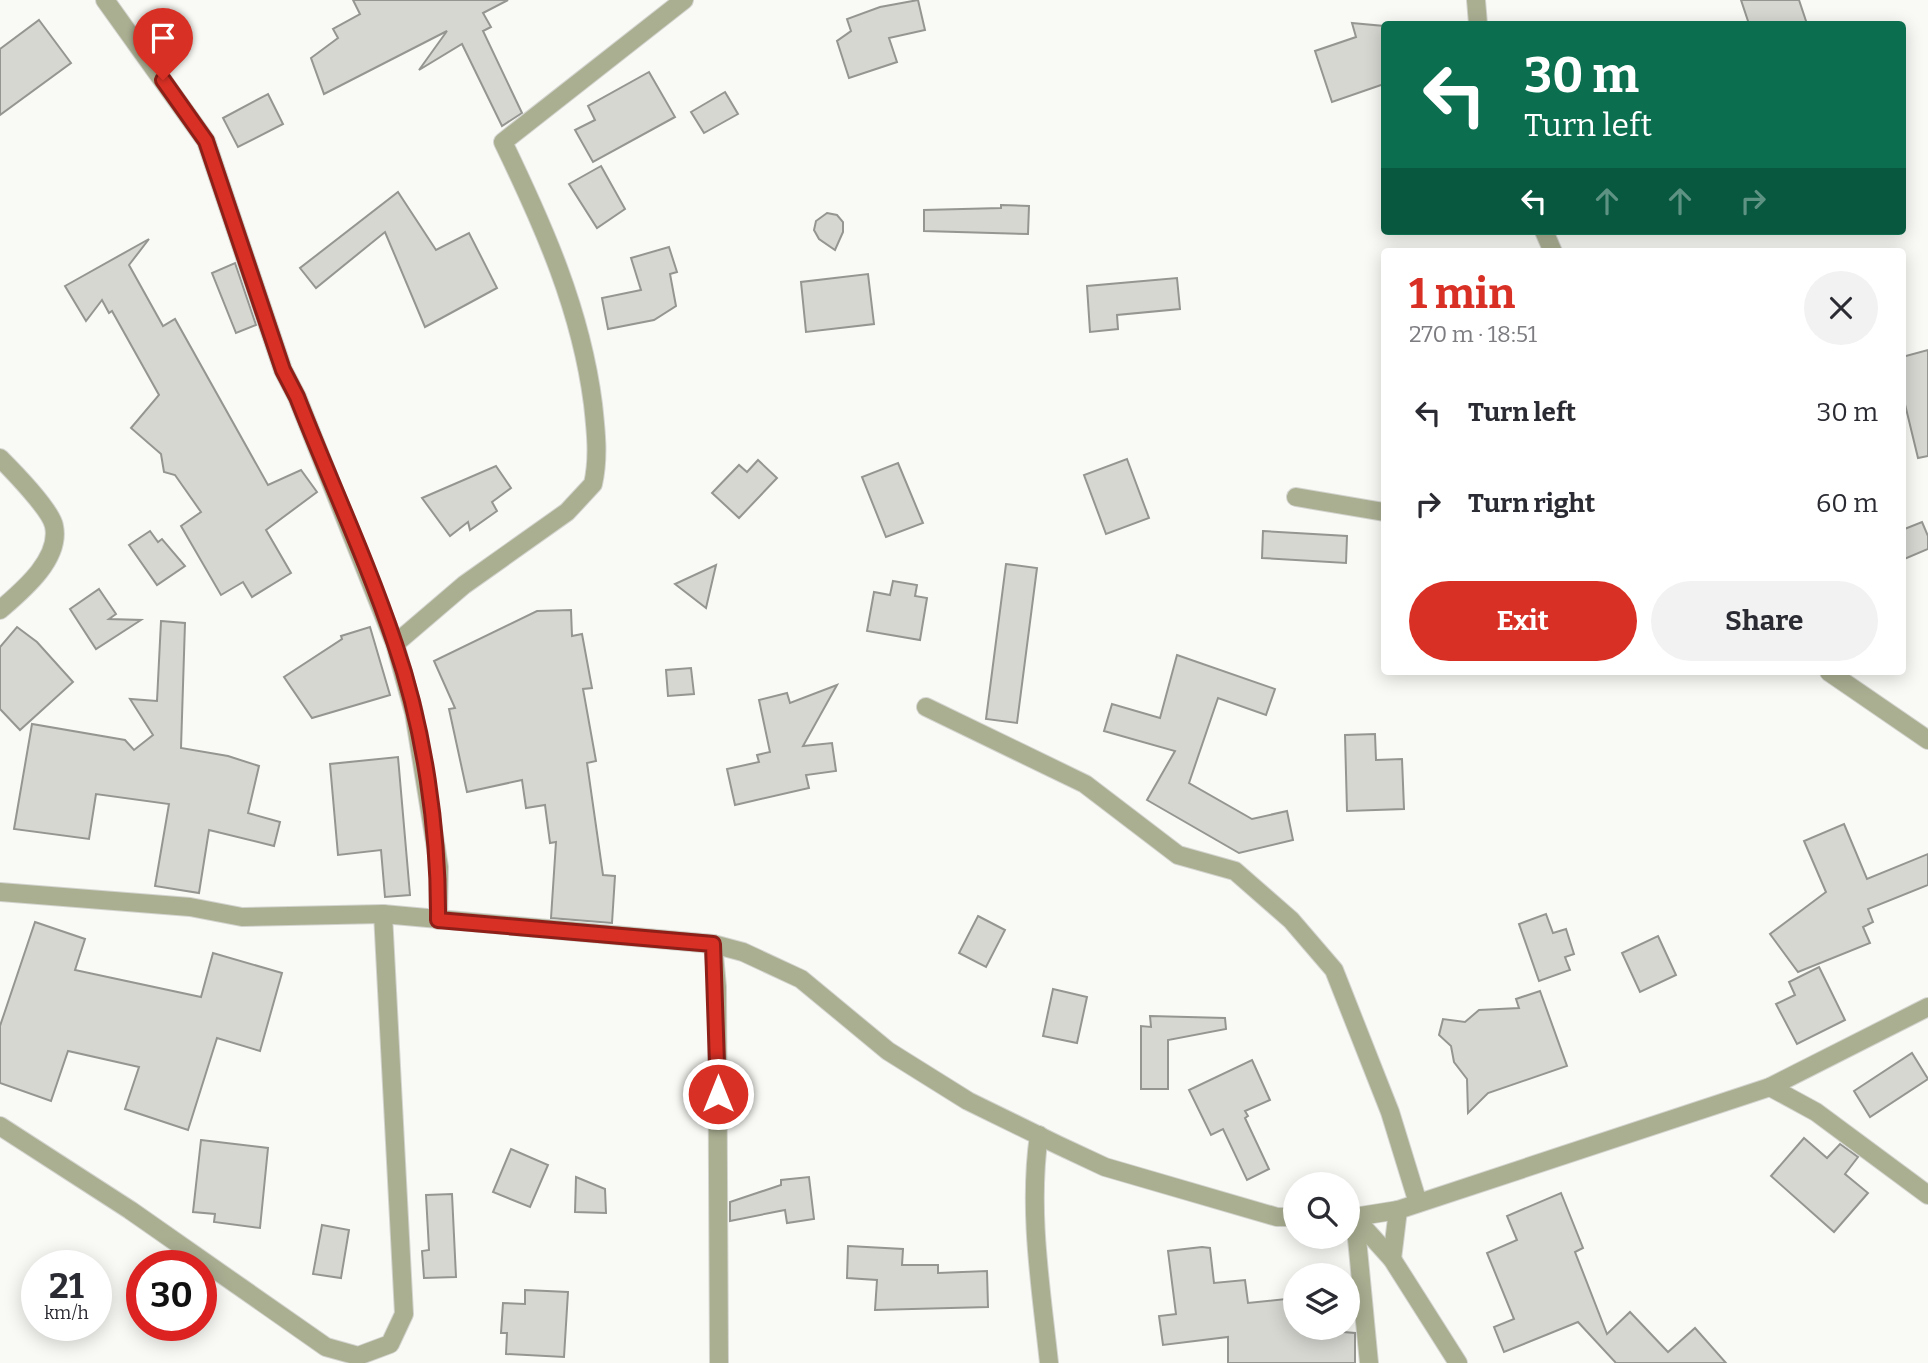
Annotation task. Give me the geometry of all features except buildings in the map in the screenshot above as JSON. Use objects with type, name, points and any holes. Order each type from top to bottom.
[{"type":"street","points":[[105,0],[206,141],[283,370],[297,397],[395,644],[414,713],[439,867],[438,920]]},
{"type":"street","points":[[395,644],[464,585],[567,512],[593,484],[596,428],[579,324],[553,250],[503,142],[684,0]]},
{"type":"street","points":[[1476,0],[1478,21]]},
{"type":"street","points":[[0,458],[54,523],[55,540],[40,571],[0,610]]},
{"type":"street","points":[[1296,497],[1381,511]]},
{"type":"street","points":[[1833,675],[1928,740]]},
{"type":"street","points":[[926,707],[1085,784],[1178,855],[1235,871],[1291,920],[1334,970],[1390,1112],[1418,1203]]},
{"type":"street","points":[[0,892],[190,906],[242,917],[383,914],[713,944],[743,952],[801,979],[888,1051],[968,1101],[1104,1167],[1283,1217]]},
{"type":"street","points":[[0,1126],[130,1210],[326,1347],[358,1356],[390,1345],[404,1314],[383,914]]},
{"type":"street","points":[[713,944],[717,987],[719,1363]]},
{"type":"street","points":[[1360,1216],[1398,1210],[1770,1087],[1928,1007]]},
{"type":"street","points":[[1770,1087],[1816,1112],[1928,1195]]},
{"type":"street","points":[[1039,1135],[1035,1183],[1037,1251],[1049,1363]]},
{"type":"street","points":[[1392,1259],[1398,1210]]},
{"type":"street","points":[[1360,1227],[1392,1259],[1458,1363]]},
{"type":"street","points":[[1355,1249],[1369,1363]]},
{"type":"route","points":[[163,80],[206,141],[283,370],[297,397],[395,644],[414,713],[439,867],[438,920],[713,944],[717,987],[718,1094]]}]
